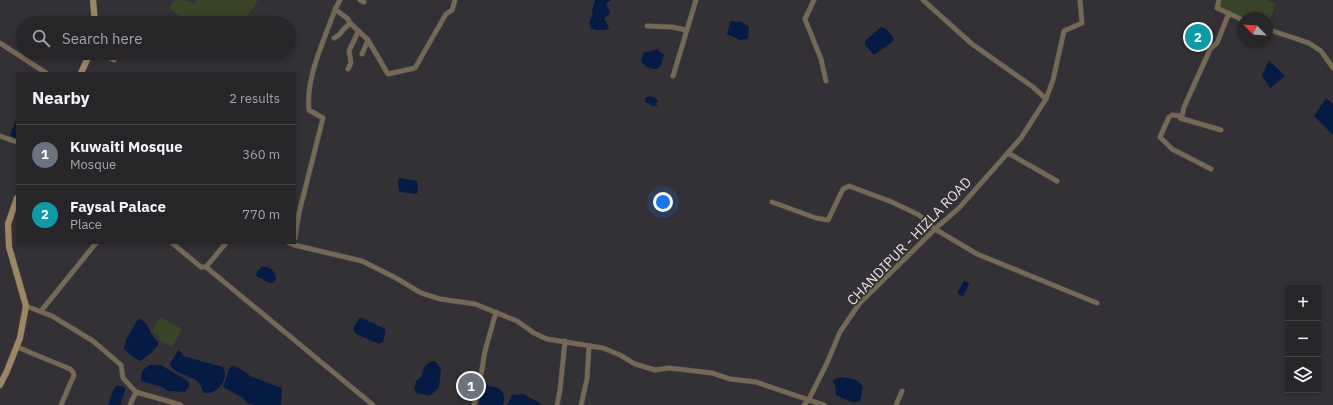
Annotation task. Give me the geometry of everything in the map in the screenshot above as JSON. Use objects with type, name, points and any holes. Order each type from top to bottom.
[{"type":"main road","points":[[93,0],[94,16]]},
{"type":"main road","points":[[82,72],[87,60]]},
{"type":"main road","points":[[0,385],[20,338],[26,306],[9,247],[8,224],[16,201]]},
{"type":"street","points":[[296,232],[299,213],[322,118],[309,110],[310,89],[318,54],[335,9],[340,0]]},
{"type":"street","points":[[335,9],[348,19],[358,32],[368,40],[388,74],[415,68],[446,14],[452,10],[455,0]]},
{"type":"street","points":[[673,76],[696,0]]},
{"type":"street","points":[[814,0],[805,19],[821,59],[826,81]]},
{"type":"street","points":[[923,0],[972,44],[1033,87],[1046,99]]},
{"type":"street","name":"CHANDIPUR - HIZLA ROAD","points":[[804,405],[809,399],[827,363],[840,332],[860,304],[934,229],[960,208],[1021,138],[1046,99],[1053,80],[1064,31],[1082,23],[1080,0]]},
{"type":"street","points":[[1219,0],[1217,8],[1237,17]]},
{"type":"street","points":[[1221,130],[1180,118],[1210,49],[1217,43],[1229,14]]},
{"type":"street","points":[[334,38],[340,35],[350,23]]},
{"type":"street","points":[[646,26],[672,27],[686,30]]},
{"type":"street","points":[[348,69],[351,62],[349,51],[358,32]]},
{"type":"street","points":[[1273,32],[1309,43],[1321,51],[1333,68]]},
{"type":"street","points":[[362,54],[368,40]]},
{"type":"street","points":[[0,43],[16,53]]},
{"type":"street","points":[[26,60],[44,72]]},
{"type":"street","points":[[1182,116],[1172,115],[1160,137],[1172,149],[1211,169]]},
{"type":"street","points":[[0,136],[16,142]]},
{"type":"street","points":[[1008,152],[1057,181]]},
{"type":"street","points":[[772,202],[816,218],[828,220],[843,189],[849,186],[892,202],[919,215],[934,229],[977,254],[1097,303]]},
{"type":"street","points":[[41,311],[95,244]]},
{"type":"street","points":[[173,244],[201,267],[206,267],[373,405]]},
{"type":"street","points":[[206,267],[225,244]]},
{"type":"street","points":[[292,244],[362,261],[421,292],[440,299],[474,304],[496,312],[517,321],[534,333],[547,339],[603,348],[620,355],[635,364],[655,370],[669,368],[712,373],[730,379],[756,382],[824,405]]},
{"type":"street","points":[[26,306],[52,316],[93,341],[120,365],[123,378],[136,392],[181,405]]},
{"type":"street","points":[[474,405],[479,387],[485,351],[496,312]]},
{"type":"street","points":[[557,405],[565,341]]},
{"type":"street","points":[[581,405],[587,379],[589,346]]},
{"type":"street","points":[[17,347],[70,369],[73,372],[74,375],[61,405]]},
{"type":"street","points":[[896,405],[902,391]]},
{"type":"street","points":[[130,405],[136,392]]},
{"type":"green space","points":[[182,0],[195,4],[197,0],[258,0],[248,16],[182,16],[169,9],[172,2]]},
{"type":"green space","points":[[1222,0],[1267,0],[1276,4],[1273,12],[1237,12],[1237,14],[1219,8]]},
{"type":"green space","points":[[160,317],[182,329],[172,347],[158,339],[160,336],[152,332]]},
{"type":"water","points":[[595,0],[611,0],[606,4],[610,12],[609,15],[604,18],[609,28],[607,30],[595,30],[591,28],[589,23],[593,14],[592,10]]},
{"type":"water","points":[[731,21],[741,22],[749,27],[748,39],[740,40],[727,34]]},
{"type":"water","points":[[881,27],[885,28],[894,38],[892,42],[874,55],[865,45],[865,41]]},
{"type":"water","points":[[657,49],[664,55],[661,65],[657,69],[652,69],[641,60],[644,52]]},
{"type":"water","points":[[1269,60],[1285,76],[1270,88],[1262,75]]},
{"type":"water","points":[[649,96],[654,97],[658,101],[656,104],[658,106],[653,106],[645,102],[645,98]]},
{"type":"water","points":[[1326,98],[1333,104],[1333,135],[1314,116]]},
{"type":"water","points":[[16,120],[16,138],[10,135]]},
{"type":"water","points":[[400,178],[417,181],[417,194],[399,191],[398,181]]},
{"type":"water","points":[[261,267],[266,267],[272,270],[276,278],[275,282],[270,283],[256,276]]},
{"type":"water","points":[[964,281],[968,282],[969,284],[963,296],[957,293]]},
{"type":"water","points":[[359,318],[385,329],[383,342],[379,344],[356,334],[353,329]]},
{"type":"water","points":[[138,319],[142,320],[147,325],[158,342],[158,345],[151,353],[140,361],[130,355],[124,348],[126,340]]},
{"type":"water","points":[[178,350],[183,356],[223,367],[225,377],[219,388],[212,392],[204,393],[198,382],[175,370],[170,364]]},
{"type":"water","points":[[432,361],[435,361],[441,369],[439,387],[430,396],[417,393],[414,389],[416,381],[422,376],[426,365]]},
{"type":"water","points":[[150,365],[161,365],[189,382],[189,387],[185,392],[168,391],[162,387],[141,381],[142,372]]},
{"type":"water","points":[[232,365],[250,376],[282,388],[281,405],[255,405],[247,403],[243,398],[223,387],[229,369]]},
{"type":"water","points":[[842,377],[854,380],[862,385],[861,399],[859,402],[851,402],[836,395],[833,380]]},
{"type":"water","points":[[116,386],[125,388],[120,405],[108,405],[113,391]]},
{"type":"water","points":[[487,386],[496,387],[503,393],[503,405],[479,405],[482,392]]},
{"type":"water","points":[[523,394],[542,405],[507,405],[512,395]]},
{"type":"place","name":"Faysal Palace","points":[[1198,37]]},
{"type":"place","name":"Kuwaiti Mosque","points":[[471,386]]}]
